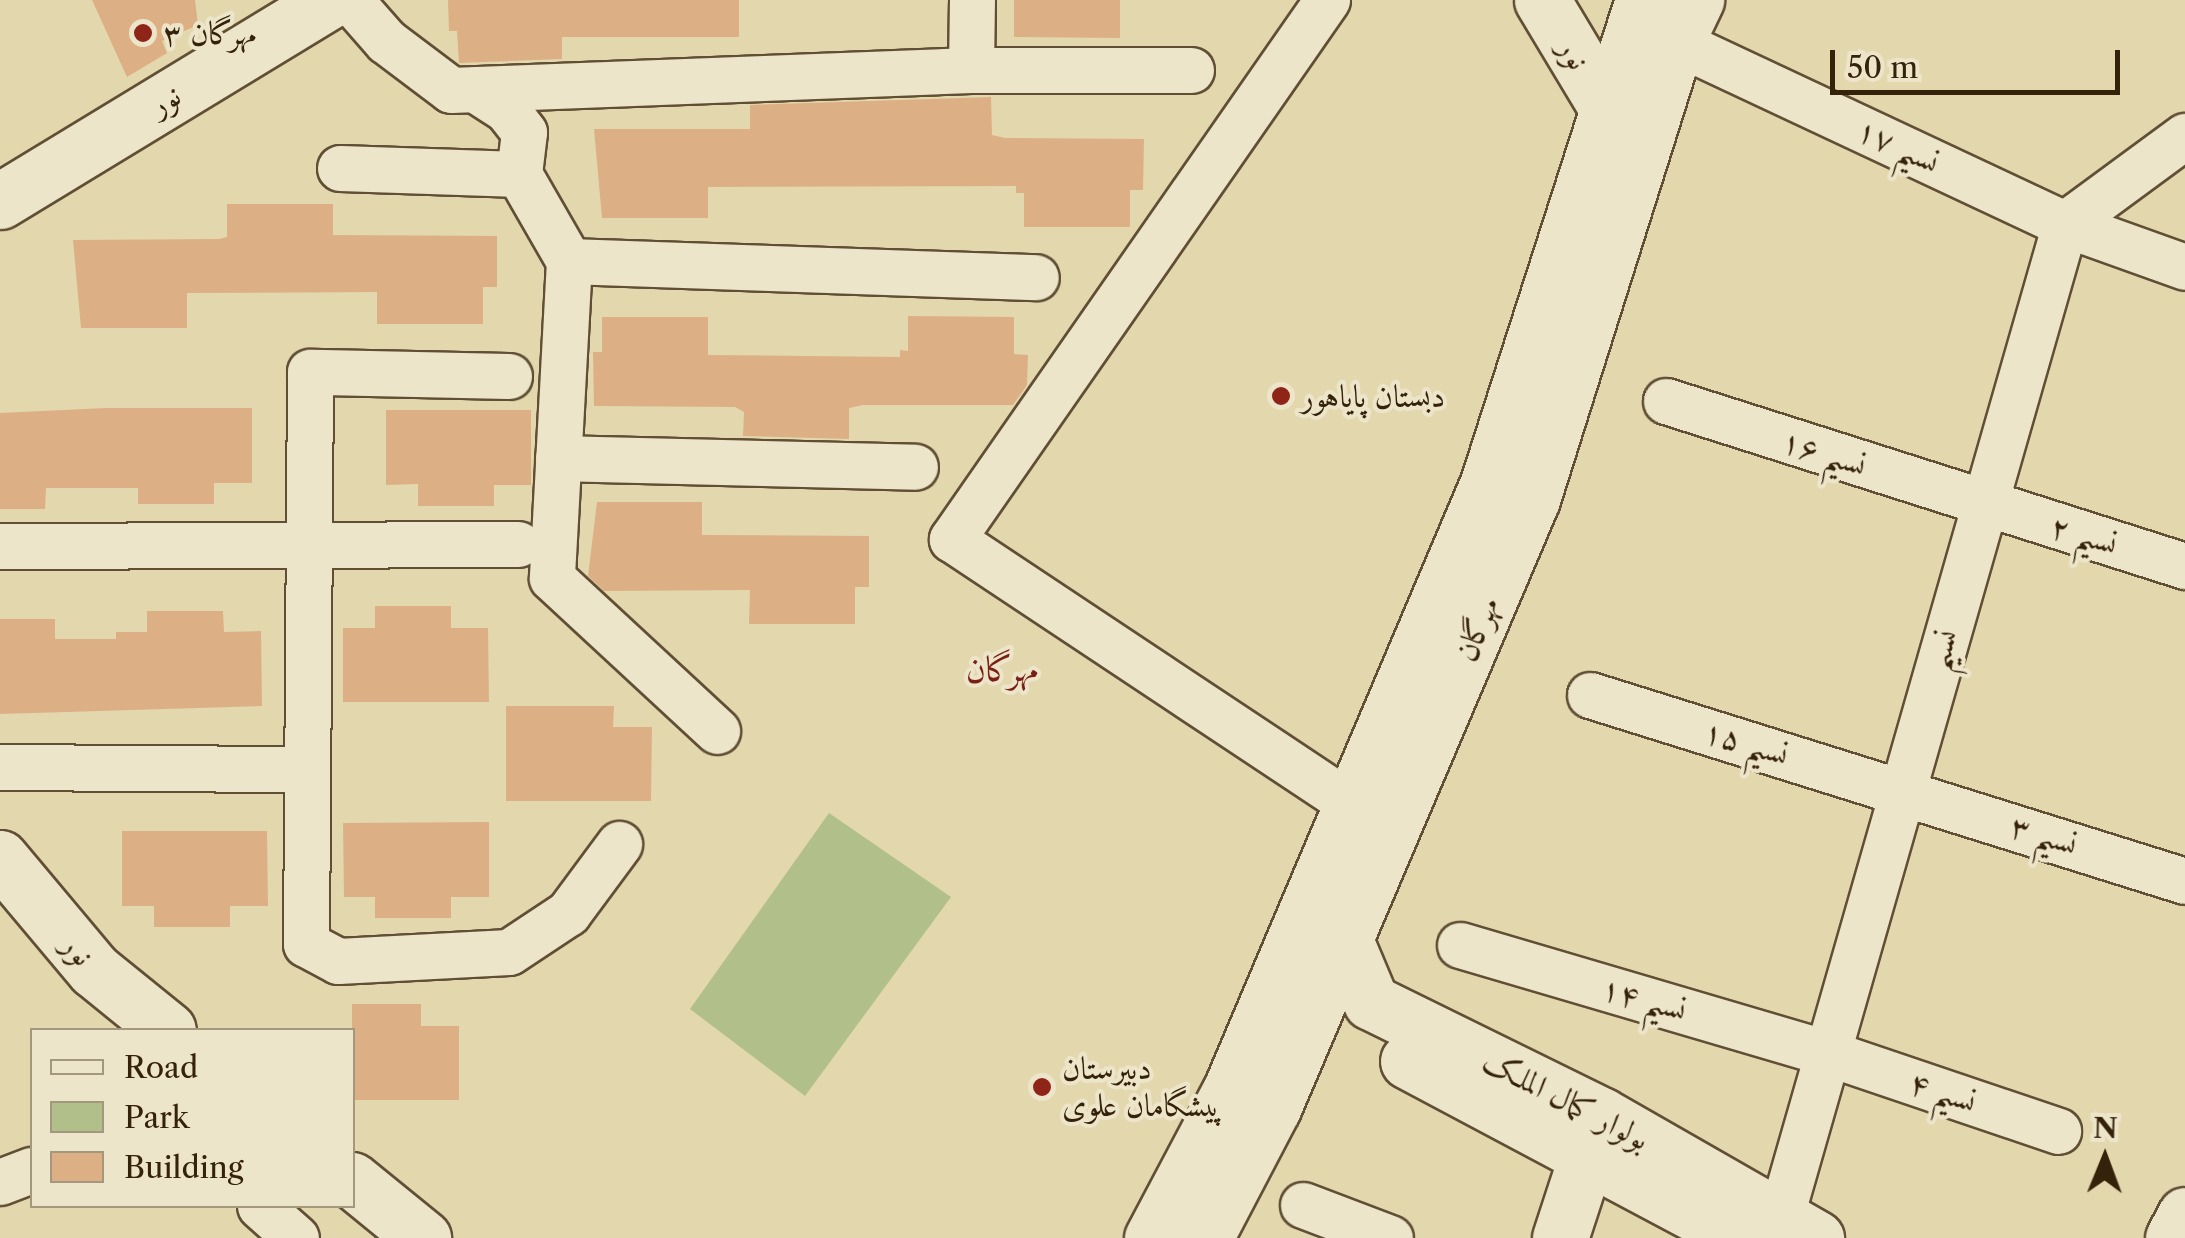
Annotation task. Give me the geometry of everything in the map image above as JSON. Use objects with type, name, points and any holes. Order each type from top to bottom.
[{"type":"street","name":"نور","points":[[0,201],[330,0]]},
{"type":"street","points":[[350,0],[386,41],[451,90],[971,70],[1190,70]]},
{"type":"street","points":[[971,70],[972,0]]},
{"type":"street","points":[[1328,0],[952,539],[1352,804]]},
{"type":"street","name":"نور","points":[[1542,0],[1607,108]]},
{"type":"street","name":"مهرگان","points":[[1204,1238],[1307,1028],[1532,499],[1583,262],[1607,108],[1643,0]]},
{"type":"street","name":"مهرگان","points":[[1152,1238],[1231,1089],[1686,21]]},
{"type":"street","name":"نسیم ۱۷","points":[[1686,21],[2066,224],[2185,268]]},
{"type":"street","points":[[475,89],[507,110],[524,132],[519,174],[569,262],[552,578],[716,731]]},
{"type":"street","points":[[2066,224],[2185,136]]},
{"type":"street","points":[[340,168],[519,174]]},
{"type":"street","name":"نسیم","points":[[1779,1232],[1983,504],[2066,224]]},
{"type":"street","points":[[569,262],[1036,277]]},
{"type":"street","points":[[510,376],[310,372],[306,944],[338,961],[508,952],[568,914],[619,844]]},
{"type":"street","name":"نسیم ۱۶","points":[[1666,401],[1983,504]]},
{"type":"street","points":[[558,458],[915,468]]},
{"type":"street","name":"نسیم ۲","points":[[1983,504],[2185,566]]},
{"type":"street","points":[[0,546],[518,544]]},
{"type":"street","name":"نسیم ۱۵","points":[[1590,695],[1903,790]]},
{"type":"street","points":[[0,767],[306,769]]},
{"type":"street","name":"نسیم ۳","points":[[1903,790],[2185,881]]},
{"type":"street","name":"نور","points":[[0,858],[94,970],[166,1028]]},
{"type":"street","name":"بولوار کمال الملک","points":[[1345,940],[1371,1002],[1593,1135],[1779,1232]]},
{"type":"street","name":"نسیم ۱۴","points":[[1460,945],[1828,1053]]},
{"type":"street","name":"بولوار کمال الملک","points":[[1307,1028],[1356,1034],[1593,1135]]},
{"type":"street","name":"نسیم ۴","points":[[1828,1053],[2058,1131]]},
{"type":"street","points":[[1560,1238],[1593,1135]]},
{"type":"street","points":[[0,1182],[30,1171]]},
{"type":"street","points":[[355,1182],[424,1238]]},
{"type":"street","points":[[1303,1206],[1390,1238]]},
{"type":"street","points":[[262,1208],[296,1238]]},
{"type":"street","points":[[2172,1238],[2185,1215]]},
{"type":"green space","points":[[829,813],[951,897],[805,1096],[690,1009]]},
{"type":"building","name":"مهرگان ۳","points":[[92,0],[195,0],[198,25],[162,41],[167,53],[127,77]]},
{"type":"building","points":[[448,0],[739,0],[739,37],[562,37],[562,59],[459,63],[457,31],[449,31]]},
{"type":"building","points":[[1014,0],[1120,0],[1120,38],[1014,37]]},
{"type":"building","points":[[991,97],[992,135],[1144,139],[1143,190],[1130,190],[1130,227],[1024,227],[1024,193],[1016,193],[1016,186],[708,187],[708,218],[602,218],[594,129],[750,129],[750,105]]},
{"type":"building","points":[[227,204],[333,204],[333,235],[497,236],[497,287],[483,287],[483,324],[377,324],[377,292],[187,293],[187,328],[81,328],[73,240],[219,239],[227,237]]},
{"type":"building","points":[[908,316],[1014,317],[1014,354],[1028,355],[1027,385],[1013,405],[863,405],[849,408],[849,439],[743,436],[744,412],[735,407],[594,406],[593,352],[602,352],[602,317],[708,317],[708,355],[900,357],[900,350],[908,351]]},
{"type":"building","points":[[252,408],[252,483],[214,483],[214,504],[138,504],[138,488],[46,488],[45,509],[0,509],[0,413]]},
{"type":"building","points":[[386,410],[531,410],[531,485],[494,485],[494,506],[418,506],[418,484],[386,485]]},
{"type":"building","points":[[597,502],[702,502],[702,535],[869,536],[869,587],[855,587],[855,624],[749,624],[750,590],[604,591],[588,576]]},
{"type":"building","points":[[375,606],[451,606],[451,628],[488,628],[489,702],[343,702],[343,628],[375,628]]},
{"type":"building","points":[[147,611],[223,611],[224,632],[261,631],[262,706],[0,714],[0,619],[55,619],[55,639],[116,639],[116,632],[147,632]]},
{"type":"building","points":[[506,706],[614,706],[613,727],[652,727],[651,801],[506,801]]},
{"type":"building","points":[[489,822],[489,897],[451,897],[451,918],[375,918],[375,897],[344,897],[343,823]]},
{"type":"building","points":[[122,831],[267,831],[268,906],[230,906],[230,927],[154,927],[154,906],[122,906]]},
{"type":"building","points":[[352,1004],[421,1004],[421,1026],[459,1026],[459,1100],[355,1100]]},
{"type":"place","name":"مهرگان ۳","points":[[143,33]]},
{"type":"place","name":"دبستان پایاهور","points":[[1281,396]]},
{"type":"place","name":"دبیرستان پیشگامان علوی","points":[[1042,1087]]},
{"type":"district","name":"مهرگان","points":[[1002,669]]}]
